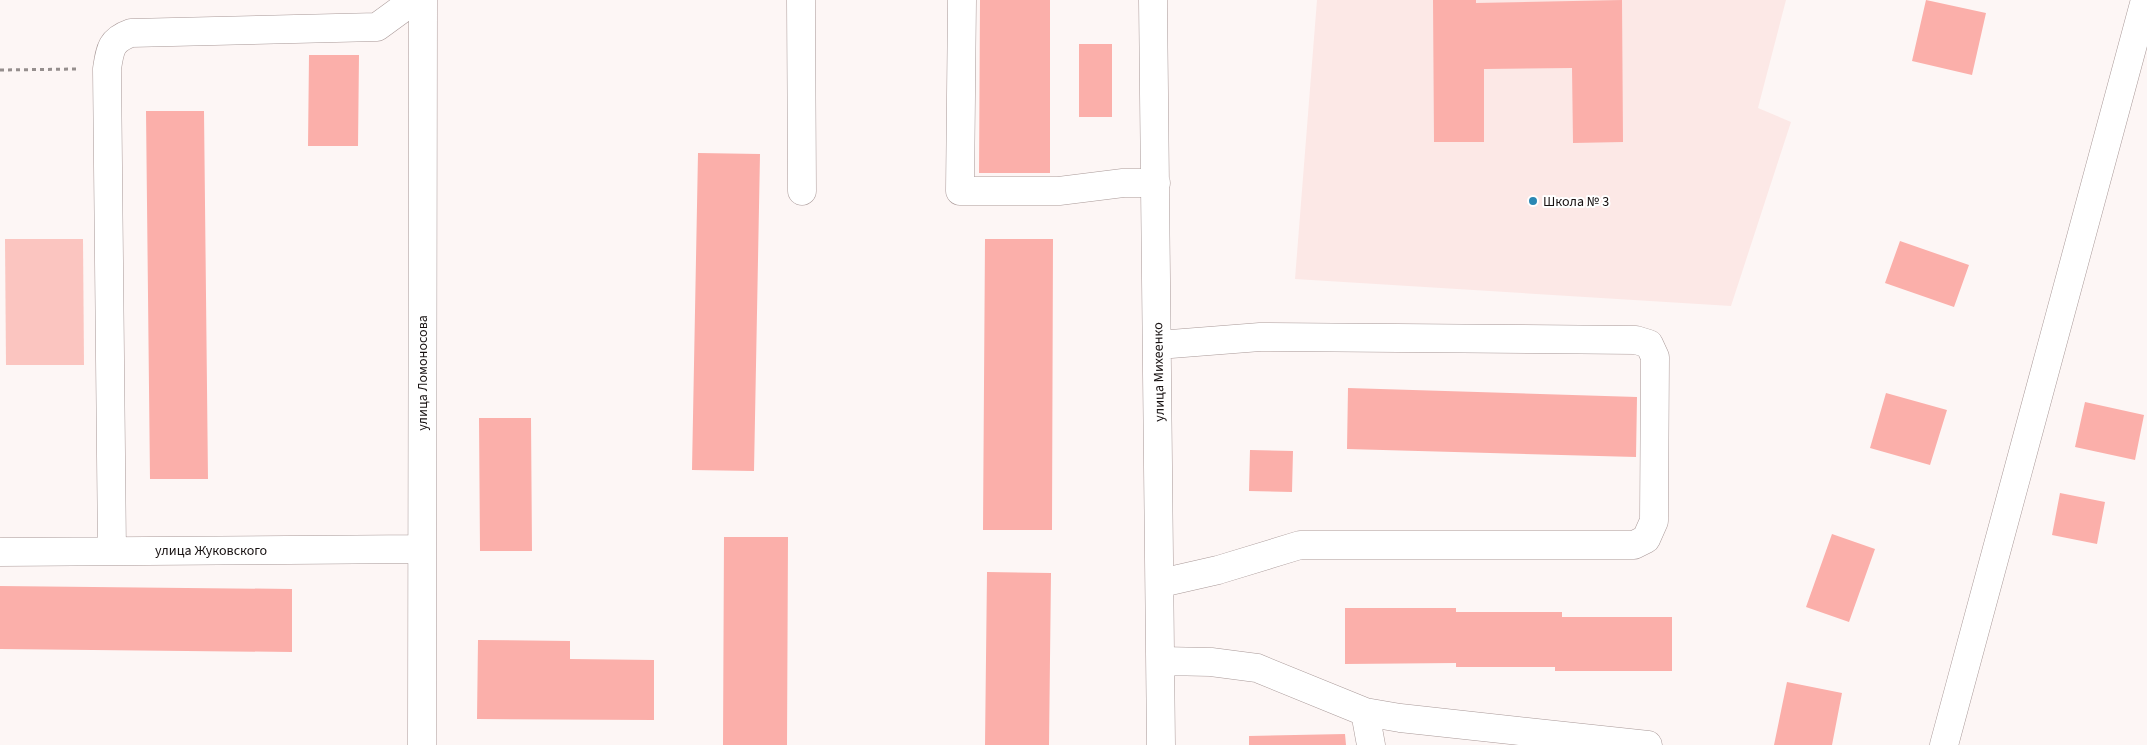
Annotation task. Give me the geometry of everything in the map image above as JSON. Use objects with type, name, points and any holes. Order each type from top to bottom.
[{"type":"street","points":[[112,551],[108,69],[110,50],[118,38],[131,33],[377,27],[414,0]]},
{"type":"street","name":"улица Ломоносова","points":[[422,745],[423,0]]},
{"type":"street","points":[[801,0],[802,191]]},
{"type":"street","points":[[962,0],[960,191],[1058,192],[1123,183],[1156,182]]},
{"type":"street","name":"улица Михеенко","points":[[1153,0],[1162,661],[1161,745]]},
{"type":"street","points":[[1944,745],[2145,0]]},
{"type":"street","points":[[1158,345],[1260,337],[1636,340],[1649,344],[1656,357],[1654,522],[1646,539],[1640,542],[1634,544],[1300,545],[1218,570],[1160,583]]},
{"type":"street","name":"улица Жуковского","points":[[0,552],[422,549]]},
{"type":"street","points":[[1162,661],[1211,662],[1258,668],[1366,712],[1400,718],[1648,745]]},
{"type":"street","points":[[1366,712],[1371,745]]},
{"type":"path","points":[[0,70],[108,69]]},
{"type":"shaded area","name":"Школа № 3","points":[[1317,0],[1786,0],[1758,108],[1791,122],[1731,306],[1295,279]]},
{"type":"shaded area","points":[[5,239],[83,239],[84,365],[6,365]]},
{"type":"building","points":[[980,0],[1050,0],[1050,173],[979,173]]},
{"type":"building","points":[[1433,0],[1476,0],[1476,3],[1622,0],[1623,142],[1573,143],[1572,68],[1484,69],[1484,142],[1434,142]]},
{"type":"building","points":[[1926,0],[1986,13],[1972,75],[1912,61]]},
{"type":"building","points":[[1079,44],[1112,44],[1112,117],[1079,117]]},
{"type":"building","points":[[309,55],[359,55],[358,146],[308,146]]},
{"type":"building","points":[[146,111],[204,111],[208,479],[150,479]]},
{"type":"building","points":[[698,153],[760,154],[754,471],[692,470]]},
{"type":"building","points":[[985,239],[1053,239],[1052,530],[983,530]]},
{"type":"building","points":[[1900,241],[1969,265],[1954,307],[1885,283]]},
{"type":"building","points":[[1348,388],[1637,397],[1636,457],[1347,449]]},
{"type":"building","points":[[1886,393],[1947,410],[1930,465],[1870,448]]},
{"type":"building","points":[[2085,402],[2144,415],[2135,460],[2075,447]]},
{"type":"building","points":[[479,418],[531,418],[532,551],[480,551]]},
{"type":"building","points":[[1250,450],[1293,451],[1292,492],[1249,491]]},
{"type":"building","points":[[2060,493],[2105,502],[2097,544],[2052,535]]},
{"type":"building","points":[[1832,534],[1875,549],[1849,622],[1806,607]]},
{"type":"building","points":[[724,537],[788,537],[787,745],[723,745]]},
{"type":"building","points":[[987,572],[1051,573],[1049,745],[985,745]]},
{"type":"building","points":[[0,586],[292,589],[292,652],[0,649]]},
{"type":"building","points":[[1345,608],[1456,608],[1456,612],[1562,612],[1562,617],[1672,617],[1672,671],[1555,671],[1555,667],[1456,667],[1456,663],[1345,664]]},
{"type":"building","points":[[478,640],[570,641],[570,659],[654,660],[654,720],[477,719]]},
{"type":"building","points":[[1787,682],[1842,693],[1832,745],[1774,745]]},
{"type":"building","points":[[1345,734],[1346,745],[1249,745],[1249,736]]},
{"type":"place","name":"Школа № 3","points":[[1533,201]]}]
